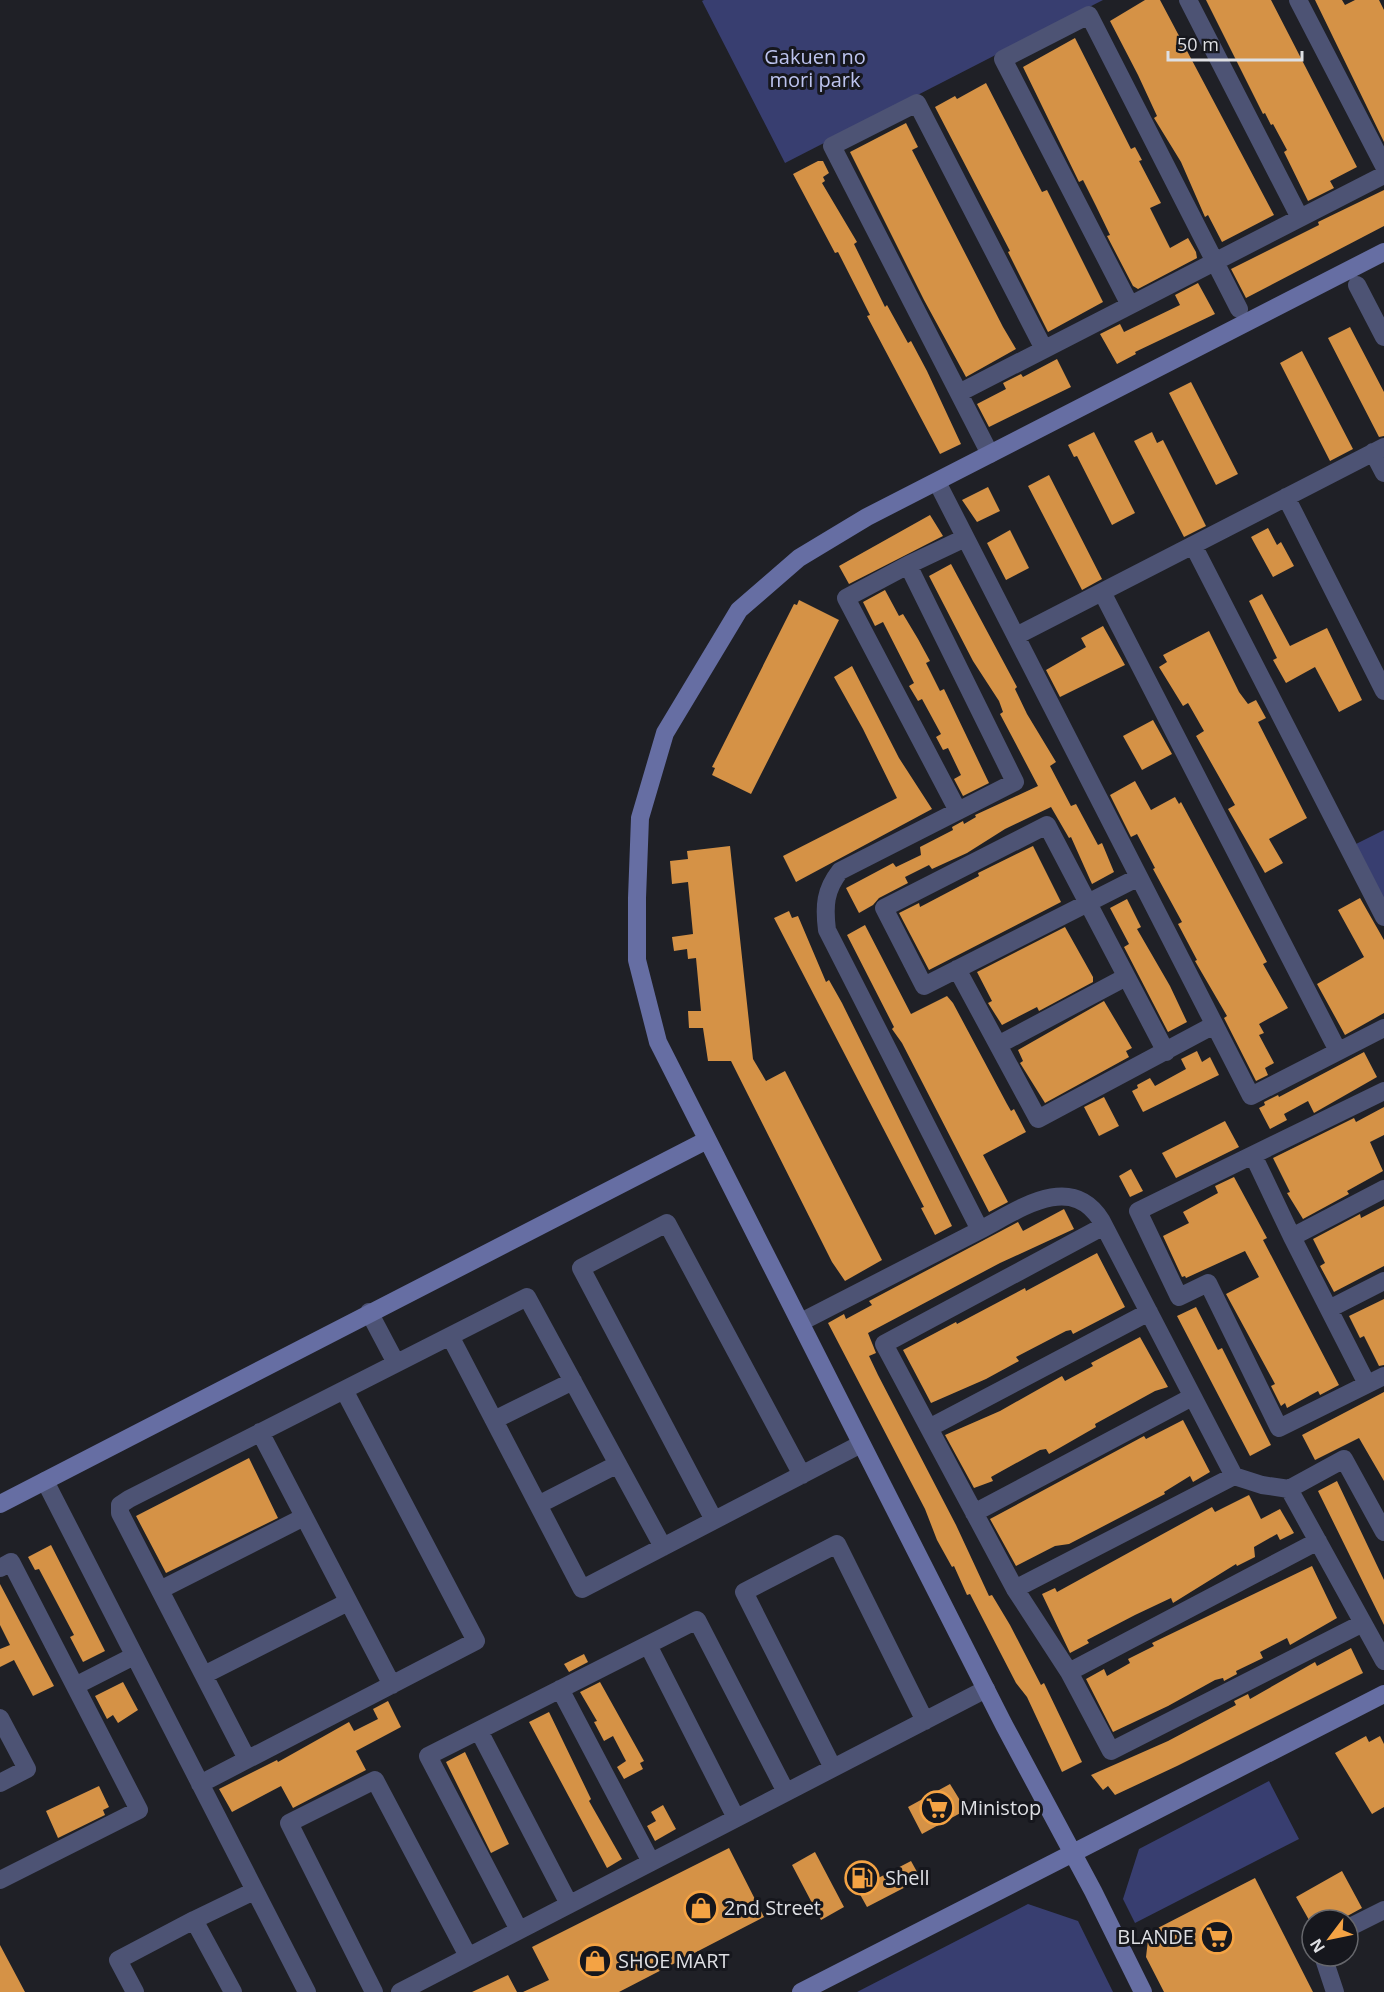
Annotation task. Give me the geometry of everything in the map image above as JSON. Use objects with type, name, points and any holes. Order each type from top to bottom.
[{"type":"street","points":[[1188,0],[1300,218]]},
{"type":"street","points":[[1298,0],[1384,166]]},
{"type":"street","points":[[1130,305],[1002,59],[1089,15],[1239,309]]},
{"type":"street","points":[[990,454],[832,146],[917,102],[1044,349]]},
{"type":"street","points":[[959,393],[1384,175]]},
{"type":"street","points":[[1143,1992],[986,1689],[658,1042],[637,960],[640,818],[665,733],[739,610],[800,558],[867,517],[1384,252]]},
{"type":"street","points":[[1357,285],[1384,337]]},
{"type":"street","points":[[1016,636],[1379,450],[1384,473]]},
{"type":"street","points":[[937,482],[1251,1096],[1384,1028]]},
{"type":"street","points":[[1286,497],[1384,691]]},
{"type":"street","points":[[957,809],[846,598],[966,538]]},
{"type":"street","points":[[1193,546],[1384,917]]},
{"type":"street","points":[[908,565],[1015,782],[957,809],[840,871],[831,883],[824,905],[826,930],[980,1230]]},
{"type":"street","points":[[1102,592],[1338,1051]]},
{"type":"street","points":[[1139,877],[1087,903],[924,986],[884,908],[1047,825],[1087,903],[1166,1052]]},
{"type":"street","points":[[957,969],[1038,1119],[1214,1025]]},
{"type":"street","points":[[998,1045],[1126,977]]},
{"type":"street","points":[[1384,1091],[1138,1211],[1179,1297],[1208,1283],[1279,1428],[1384,1376]]},
{"type":"street","points":[[0,1504],[707,1140]]},
{"type":"street","points":[[1253,1155],[1367,1384]]},
{"type":"street","points":[[1292,1236],[1384,1189]]},
{"type":"street","points":[[801,1322],[1038,1201],[1060,1195],[1076,1197],[1087,1203],[1104,1226],[1234,1476],[1262,1485],[1289,1489],[1344,1459],[1384,1532]]},
{"type":"street","points":[[714,1520],[581,1268],[667,1223],[802,1474]]},
{"type":"street","points":[[1104,1226],[884,1344],[1015,1589],[1069,1672],[1111,1751],[1363,1623]]},
{"type":"street","points":[[1329,1309],[1384,1281]]},
{"type":"street","points":[[247,1759],[120,1513],[120,1506],[260,1432],[527,1296],[663,1547]]},
{"type":"street","points":[[369,1312],[396,1363]]},
{"type":"street","points":[[929,1428],[1149,1312]]},
{"type":"street","points":[[450,1336],[582,1589],[861,1444]]},
{"type":"street","points":[[494,1420],[573,1381]]},
{"type":"street","points":[[200,1784],[476,1641],[344,1390]]},
{"type":"street","points":[[974,1513],[1192,1397]]},
{"type":"street","points":[[260,1432],[392,1685]]},
{"type":"street","points":[[538,1505],[618,1464]]},
{"type":"street","points":[[1015,1589],[1234,1476]]},
{"type":"street","points":[[45,1481],[307,1992]]},
{"type":"street","points":[[1289,1489],[1384,1660]]},
{"type":"street","points":[[160,1590],[304,1517]]},
{"type":"street","points":[[1069,1672],[1317,1541]]},
{"type":"street","points":[[833,1768],[744,1592],[837,1544],[925,1721]]},
{"type":"street","points":[[0,1568],[11,1562],[139,1810],[0,1880]]},
{"type":"street","points":[[204,1675],[348,1602]]},
{"type":"street","points":[[519,1930],[428,1756],[697,1620],[786,1792]]},
{"type":"street","points":[[648,1645],[736,1818]]},
{"type":"street","points":[[75,1686],[134,1656]]},
{"type":"street","points":[[560,1689],[651,1862]]},
{"type":"street","points":[[400,1992],[986,1689]]},
{"type":"street","points":[[801,1992],[1384,1694]]},
{"type":"street","points":[[0,1718],[27,1769],[0,1783]]},
{"type":"street","points":[[478,1731],[569,1904]]},
{"type":"street","points":[[374,1992],[289,1823],[375,1780],[468,1956]]},
{"type":"street","points":[[135,1992],[118,1960],[254,1891]]},
{"type":"street","points":[[1360,1922],[1384,1910]]},
{"type":"street","points":[[194,1920],[233,1992]]},
{"type":"street","points":[[1327,1968],[1335,1992]]},
{"type":"green space","name":"Gakuen no mori park","points":[[1103,0],[785,163],[702,1]]},
{"type":"green space","points":[[1384,830],[1384,899],[1356,844]]},
{"type":"green space","points":[[1269,1781],[1299,1839],[1135,1923],[1123,1899],[1139,1849]]},
{"type":"green space","points":[[1028,1904],[1078,1921],[1113,1992],[857,1992]]},
{"type":"building","points":[[1145,0],[1160,0],[1274,215],[1222,242],[1208,215],[1205,217],[1181,162],[1154,118],[1157,116],[1110,21]]},
{"type":"building","points":[[1206,0],[1271,0],[1357,167],[1330,181],[1334,188],[1308,201],[1284,152],[1287,150],[1273,124],[1271,125],[1265,113],[1263,114]]},
{"type":"building","points":[[1315,0],[1342,0],[1345,5],[1355,0],[1379,0],[1384,10],[1384,142]]},
{"type":"building","points":[[1075,38],[1131,149],[1135,147],[1142,160],[1139,161],[1161,203],[1150,208],[1170,248],[1188,238],[1196,252],[1197,258],[1138,289],[1133,286],[1107,236],[1110,235],[1083,180],[1079,182],[1023,67]]},
{"type":"building","points":[[986,83],[1042,192],[1047,190],[1103,302],[1048,332],[1008,252],[1010,251],[935,107],[955,96],[957,99]]},
{"type":"building","points":[[906,123],[918,147],[912,150],[1016,349],[966,377],[924,300],[850,152]]},
{"type":"building","points":[[818,161],[823,161],[829,173],[823,177],[825,181],[822,183],[857,242],[854,244],[885,307],[887,305],[908,343],[911,341],[927,371],[961,444],[940,454],[867,316],[870,315],[838,252],[835,253],[793,174]]},
{"type":"building","points":[[1384,190],[1384,226],[1246,298],[1231,269],[1319,225],[1318,222]]},
{"type":"building","points":[[1198,283],[1215,314],[1135,352],[1136,354],[1117,364],[1100,334],[1120,324],[1124,332],[1180,305],[1175,295]]},
{"type":"building","points":[[1350,327],[1384,392],[1384,436],[1379,437],[1328,338]]},
{"type":"building","points":[[1302,351],[1353,449],[1330,461],[1280,363]]},
{"type":"building","points":[[1057,359],[1071,387],[989,427],[977,404],[1006,389],[1003,383],[1021,374],[1023,377]]},
{"type":"building","points":[[1191,382],[1238,474],[1216,485],[1169,393]]},
{"type":"building","points":[[1094,432],[1135,513],[1112,525],[1077,456],[1074,457],[1068,445]]},
{"type":"building","points":[[1152,432],[1157,443],[1163,440],[1206,526],[1184,537],[1134,441]]},
{"type":"building","points":[[1049,475],[1102,579],[1082,590],[1028,486]]},
{"type":"building","points":[[988,487],[1000,511],[977,522],[962,500]]},
{"type":"building","points":[[930,515],[943,536],[849,584],[839,566]]},
{"type":"building","points":[[1268,528],[1277,545],[1281,542],[1294,566],[1273,577],[1251,537]]},
{"type":"building","points":[[1010,530],[1029,568],[1006,580],[987,543]]},
{"type":"building","points":[[951,564],[1017,687],[1015,689],[1027,714],[1056,762],[1050,766],[1071,806],[1076,804],[1098,845],[1102,843],[1114,872],[1092,884],[1071,837],[1069,838],[1051,807],[1005,829],[967,853],[932,869],[929,865],[905,877],[908,883],[879,898],[873,905],[859,913],[846,888],[893,863],[896,867],[921,855],[920,847],[953,830],[952,827],[963,821],[964,824],[976,817],[975,815],[1038,786],[1000,714],[1003,712],[999,701],[973,661],[929,576]]},
{"type":"building","points":[[885,590],[899,616],[903,614],[930,661],[926,663],[940,691],[944,689],[989,783],[963,796],[954,779],[961,775],[948,748],[943,750],[936,737],[941,734],[922,699],[918,701],[909,686],[914,683],[883,622],[875,626],[863,602]]},
{"type":"building","points":[[1262,594],[1290,646],[1327,628],[1362,700],[1339,712],[1315,667],[1286,683],[1273,660],[1277,658],[1249,601]]},
{"type":"building","points":[[799,600],[839,620],[751,794],[712,775],[715,768],[712,767],[794,604],[797,605]]},
{"type":"building","points":[[1103,626],[1125,665],[1060,697],[1046,670],[1086,647],[1081,638]]},
{"type":"building","points":[[1209,631],[1239,692],[1248,704],[1256,700],[1266,718],[1258,722],[1307,818],[1269,839],[1283,863],[1265,873],[1228,809],[1235,805],[1196,736],[1204,731],[1188,703],[1183,706],[1159,667],[1167,662],[1163,655]]},
{"type":"building","points":[[852,666],[899,758],[932,809],[796,882],[783,856],[897,798],[834,677]]},
{"type":"building","points":[[1153,720],[1172,754],[1142,770],[1123,736]]},
{"type":"building","points":[[1135,781],[1151,810],[1175,797],[1179,804],[1181,802],[1267,962],[1263,964],[1288,1008],[1259,1024],[1264,1033],[1259,1035],[1274,1063],[1265,1068],[1268,1075],[1256,1081],[1224,1018],[1227,1016],[1195,961],[1197,960],[1178,924],[1182,922],[1153,869],[1155,868],[1137,834],[1131,837],[1110,795]]},
{"type":"building","points":[[730,846],[753,1059],[766,1081],[785,1071],[882,1260],[845,1281],[832,1262],[731,1061],[708,1061],[703,1028],[689,1028],[688,1011],[701,1011],[696,958],[688,959],[687,949],[674,951],[672,937],[693,934],[688,882],[672,884],[670,861],[688,859],[687,851]]},
{"type":"building","points":[[1033,846],[1061,902],[929,970],[899,913],[919,903],[920,907],[979,876],[978,873]]},
{"type":"building","points":[[1360,898],[1384,940],[1384,1013],[1345,1035],[1317,984],[1364,957],[1338,910]]},
{"type":"building","points":[[1127,899],[1141,927],[1137,929],[1170,986],[1187,1022],[1168,1032],[1124,947],[1129,944],[1110,908]]},
{"type":"building","points":[[789,911],[792,918],[798,916],[826,982],[829,980],[842,1003],[952,1226],[935,1235],[921,1208],[924,1207],[774,918]]},
{"type":"building","points":[[865,925],[911,1014],[947,996],[953,1003],[1007,1104],[1011,1111],[1014,1109],[1026,1132],[983,1155],[1008,1202],[989,1212],[902,1043],[892,1029],[894,1027],[847,935]]},
{"type":"building","points":[[1065,927],[1093,977],[1093,982],[1039,1011],[1037,1007],[1002,1025],[988,1003],[992,1001],[977,972]]},
{"type":"building","points":[[1104,1001],[1132,1048],[1126,1051],[1129,1057],[1045,1103],[1020,1063],[1023,1061],[1018,1050]]},
{"type":"building","points":[[1197,1051],[1202,1062],[1210,1057],[1219,1075],[1143,1112],[1132,1091],[1138,1088],[1137,1085],[1150,1078],[1155,1086],[1186,1069],[1181,1059]]},
{"type":"building","points":[[1364,1052],[1377,1077],[1314,1113],[1308,1101],[1284,1114],[1287,1120],[1270,1129],[1259,1108],[1265,1105],[1264,1102],[1278,1095],[1279,1097]]},
{"type":"building","points":[[1104,1097],[1119,1126],[1099,1136],[1084,1107]]},
{"type":"building","points":[[1384,1107],[1384,1135],[1370,1142],[1383,1171],[1347,1191],[1349,1194],[1303,1219],[1287,1193],[1290,1192],[1273,1158],[1354,1118],[1356,1122]]},
{"type":"building","points":[[1225,1121],[1239,1147],[1176,1178],[1162,1153]]},
{"type":"building","points":[[1131,1169],[1143,1191],[1130,1197],[1119,1176]]},
{"type":"building","points":[[1234,1177],[1267,1238],[1263,1240],[1339,1385],[1320,1395],[1318,1391],[1287,1408],[1285,1403],[1281,1406],[1271,1386],[1275,1384],[1226,1294],[1259,1277],[1245,1251],[1186,1278],[1182,1277],[1163,1236],[1189,1223],[1183,1212],[1218,1193],[1215,1186]]},
{"type":"building","points":[[1384,1206],[1384,1266],[1334,1292],[1320,1266],[1325,1263],[1313,1239],[1360,1214],[1361,1218]]},
{"type":"building","points":[[1064,1209],[1074,1229],[1000,1263],[868,1333],[876,1353],[869,1356],[878,1375],[956,1525],[989,1596],[992,1595],[1010,1625],[1041,1685],[1044,1683],[1082,1762],[1062,1772],[1027,1697],[1016,1683],[970,1594],[967,1595],[954,1566],[952,1567],[937,1540],[925,1509],[828,1323],[844,1314],[846,1319],[872,1305],[869,1301],[1018,1222],[1023,1231]]},
{"type":"building","points":[[1097,1253],[1125,1307],[1073,1334],[1071,1330],[1066,1331],[1016,1357],[1019,1361],[986,1379],[931,1403],[903,1350],[1025,1288],[1026,1291]]},
{"type":"building","points":[[1384,1299],[1384,1365],[1379,1366],[1364,1336],[1360,1338],[1349,1316]]},
{"type":"building","points":[[1196,1307],[1218,1350],[1222,1348],[1271,1445],[1250,1456],[1177,1316]]},
{"type":"building","points":[[1140,1337],[1168,1387],[1155,1391],[1095,1424],[1096,1427],[1049,1454],[1046,1449],[1040,1450],[991,1477],[993,1481],[974,1488],[945,1435],[1000,1411],[1062,1376],[1065,1381],[1093,1366],[1091,1363]]},
{"type":"building","points":[[1384,1392],[1384,1481],[1359,1438],[1315,1460],[1302,1435]]},
{"type":"building","points":[[1183,1420],[1210,1472],[1193,1482],[1190,1476],[1164,1492],[1165,1494],[1069,1544],[1055,1546],[1016,1566],[990,1519],[1144,1436],[1146,1439]]},
{"type":"building","points":[[249,1458],[278,1518],[166,1573],[136,1516]]},
{"type":"building","points":[[1337,1481],[1384,1580],[1384,1625],[1318,1491]]},
{"type":"building","points":[[1249,1495],[1261,1519],[1280,1509],[1294,1533],[1280,1540],[1277,1534],[1254,1547],[1255,1557],[1237,1566],[1236,1564],[1173,1603],[1171,1598],[1135,1615],[1087,1640],[1089,1643],[1070,1653],[1042,1594],[1055,1588],[1057,1592],[1212,1507],[1215,1512]]},
{"type":"building","points":[[51,1545],[105,1651],[83,1662],[70,1637],[74,1635],[39,1569],[35,1570],[28,1557]]},
{"type":"building","points":[[1312,1566],[1337,1618],[1290,1645],[1287,1638],[1260,1652],[1263,1658],[1236,1671],[1237,1674],[1224,1681],[1223,1678],[1215,1680],[1168,1706],[1113,1732],[1086,1679],[1104,1669],[1107,1676],[1130,1663],[1128,1659],[1154,1646],[1152,1643]]},
{"type":"building","points":[[0,1584],[54,1686],[33,1696],[14,1660],[0,1667],[0,1649],[10,1645],[0,1625]]},
{"type":"building","points":[[1351,1648],[1363,1673],[1177,1766],[1115,1795],[1108,1786],[1103,1790],[1091,1775],[1168,1741],[1236,1705],[1234,1701],[1248,1694],[1250,1699],[1315,1662],[1317,1666]]},
{"type":"building","points":[[584,1654],[588,1662],[569,1672],[564,1664]]},
{"type":"building","points":[[123,1682],[138,1710],[118,1723],[113,1715],[107,1719],[95,1696]]},
{"type":"building","points":[[600,1682],[644,1761],[640,1763],[643,1769],[624,1779],[617,1767],[626,1761],[613,1736],[604,1741],[594,1722],[597,1721],[580,1692]]},
{"type":"building","points":[[388,1701],[401,1727],[356,1751],[366,1770],[293,1808],[281,1786],[232,1812],[219,1789],[277,1760],[278,1762],[349,1722],[354,1731],[378,1719],[373,1709]]},
{"type":"building","points":[[549,1712],[591,1799],[589,1801],[622,1859],[607,1868],[529,1722]]},
{"type":"building","points":[[1366,1736],[1369,1742],[1380,1736],[1384,1744],[1384,1807],[1372,1814],[1335,1753]]},
{"type":"building","points":[[465,1752],[509,1844],[491,1853],[446,1762]]},
{"type":"building","name":"Ministop","points":[[950,1784],[966,1810],[922,1834],[908,1807]]},
{"type":"building","points":[[99,1786],[109,1807],[103,1810],[105,1815],[58,1838],[46,1811]]},
{"type":"building","points":[[663,1805],[676,1829],[655,1841],[647,1826],[656,1821],[651,1812]]},
{"type":"building","points":[[729,1848],[764,1917],[619,1992],[523,1992],[549,1980],[532,1947]]},
{"type":"building","points":[[815,1852],[844,1907],[821,1920],[792,1865]]},
{"type":"building","points":[[911,1861],[921,1879],[867,1907],[857,1889]]},
{"type":"building","points":[[1342,1871],[1362,1908],[1302,1908],[1296,1897]]},
{"type":"building","name":"BLANDE","points":[[1255,1878],[1313,1992],[1164,1992],[1146,1957],[1148,1940],[1154,1930]]},
{"type":"building","points":[[0,1945],[25,1992],[0,1992]]},
{"type":"building","points":[[508,1975],[517,1992],[472,1992]]},
{"type":"place","name":"Ministop","points":[[937,1808]]},
{"type":"place","name":"Shell","points":[[862,1878]]},
{"type":"place","name":"2nd Street","points":[[701,1908]]},
{"type":"place","name":"BLANDE","points":[[1217,1937]]},
{"type":"place","name":"SHOE MART","points":[[595,1961]]}]
